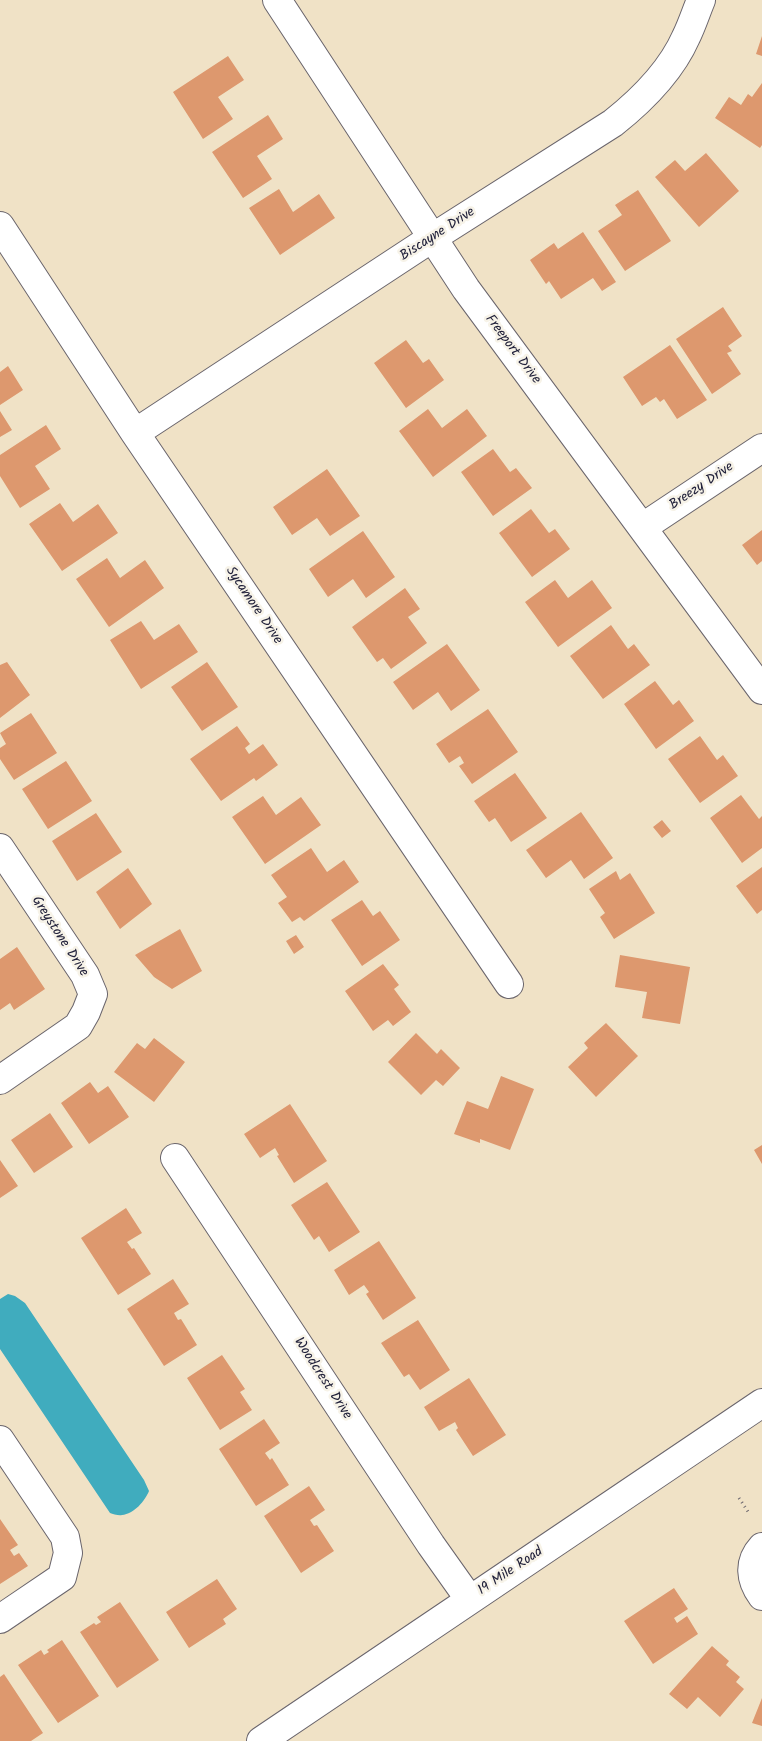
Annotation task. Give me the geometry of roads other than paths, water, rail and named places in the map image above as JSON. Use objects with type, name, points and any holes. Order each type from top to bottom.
[{"type":"street","name":"Freeport Drive","points":[[277,0],[466,289],[644,527],[762,690]]},
{"type":"street","name":"Biscayne Drive","points":[[135,433],[613,122],[634,106],[657,81],[671,62],[686,38],[701,0]]},
{"type":"street","name":"Sycamore Drive","points":[[0,226],[135,433],[509,984]]},
{"type":"street","name":"Breezy Drive","points":[[644,527],[762,448]]},
{"type":"street","name":"Greystone Drive","points":[[0,848],[85,975],[93,994],[78,1026],[0,1080]]},
{"type":"street","name":"Woodcrest Drive","points":[[175,1158],[431,1545],[470,1600]]},
{"type":"street","name":"19 Mile Road","points":[[261,1741],[762,1403]]},
{"type":"street","points":[[0,1440],[65,1537],[68,1553],[62,1577],[0,1619]]},
{"type":"street","points":[[762,1547],[756,1554],[752,1564],[755,1586],[762,1596]]},
{"type":"water","points":[[8,1294],[15,1296],[25,1303],[144,1480],[149,1491],[145,1499],[135,1510],[121,1515],[110,1513],[0,1349],[0,1299]]}]
